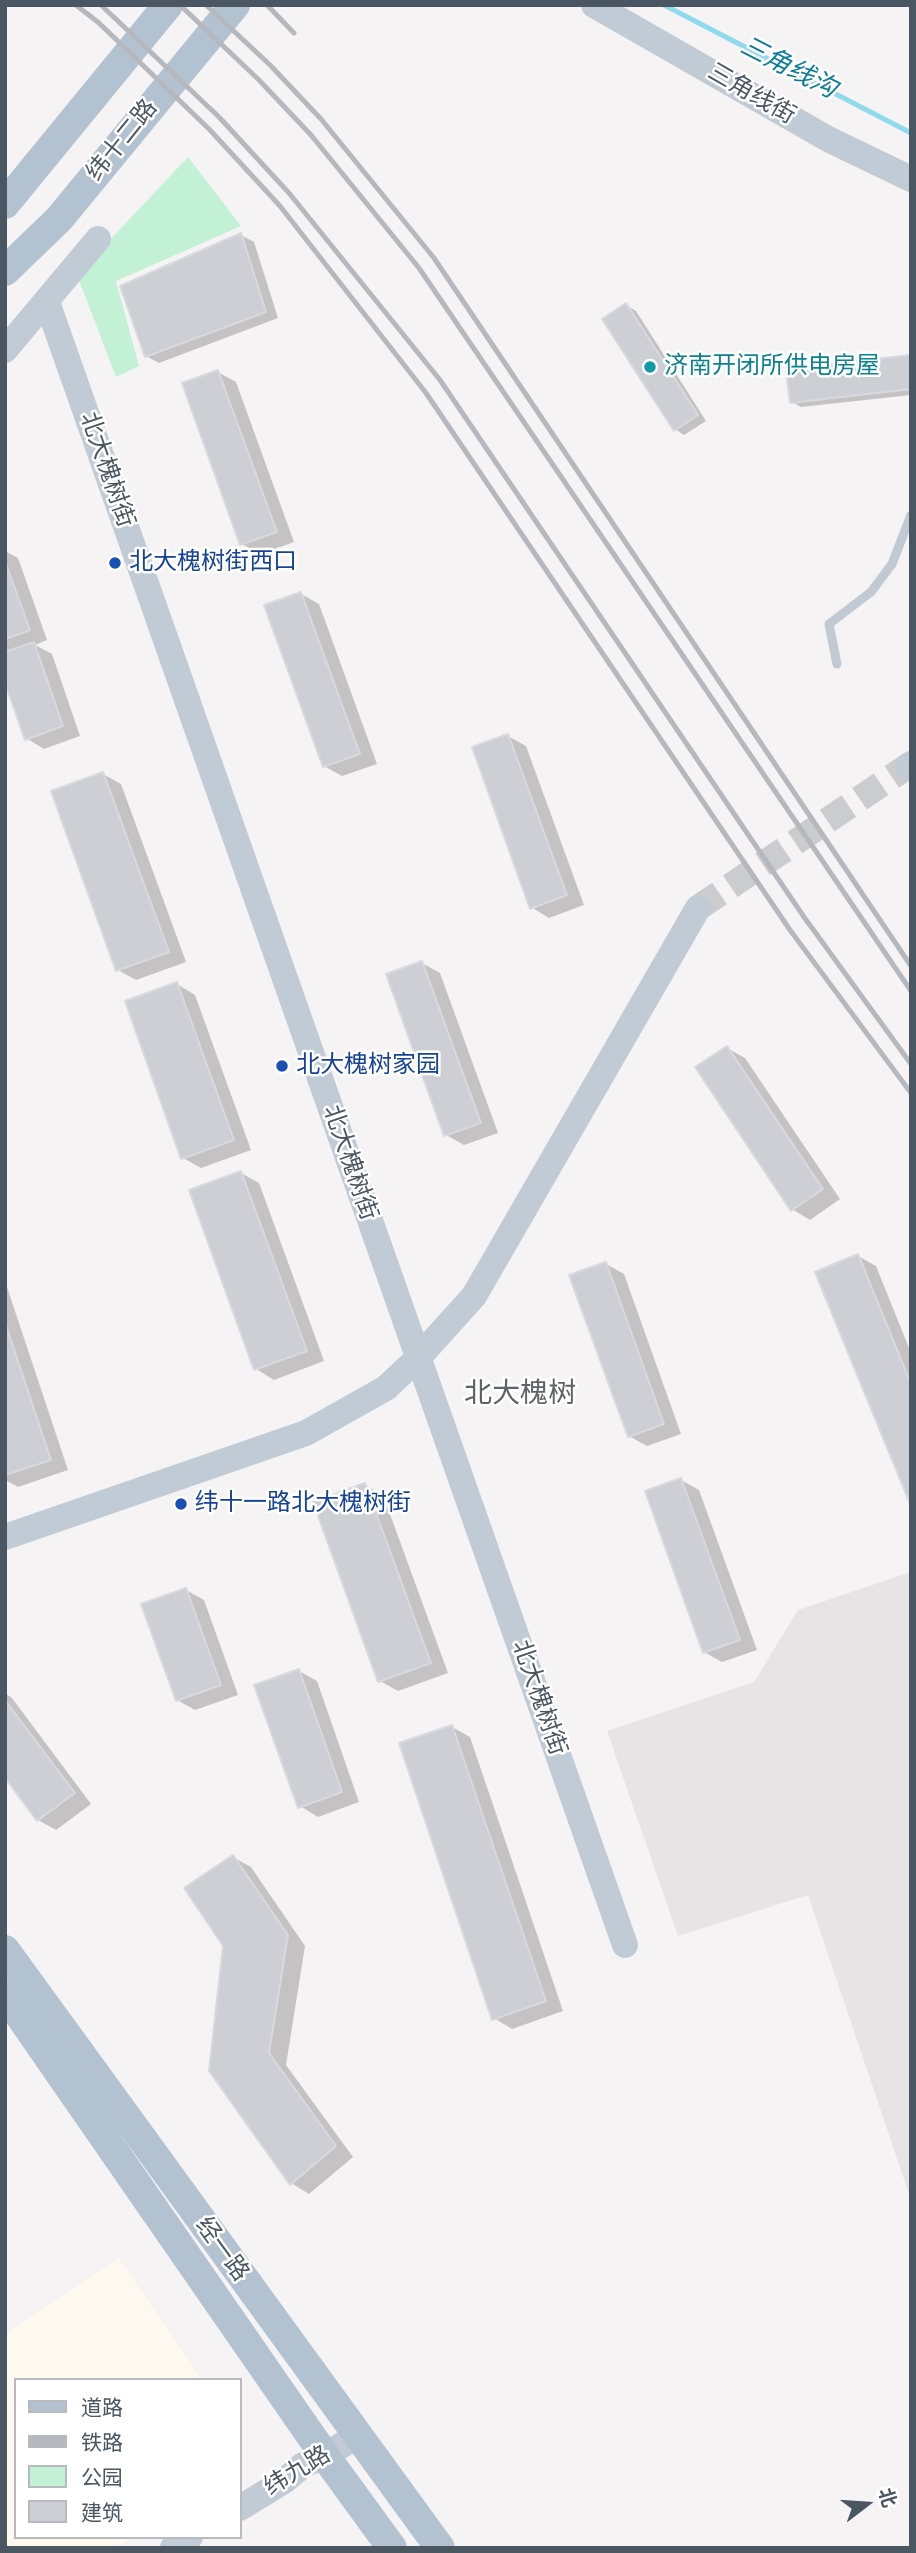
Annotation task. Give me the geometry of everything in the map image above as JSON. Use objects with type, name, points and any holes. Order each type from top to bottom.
[{"type":"main road","name":"纬十二路","points":[[5,204],[168,5]]},
{"type":"main road","name":"纬十二路","points":[[5,271],[59,219],[235,5]]},
{"type":"main road","name":"经一路","points":[[5,1950],[440,2548]]},
{"type":"main road","name":"经一路","points":[[5,1994],[325,2456],[393,2548]]},
{"type":"street","name":"三角线街","points":[[594,5],[828,139],[911,179]]},
{"type":"street","points":[[5,350],[99,239]]},
{"type":"street","name":"北大槐树街","points":[[47,302],[625,1945]]},
{"type":"street","points":[[5,1537],[306,1433],[386,1388],[418,1358],[474,1296],[698,908]]},
{"type":"street","name":"纬九路","points":[[242,2507],[284,2481],[303,2465],[325,2456],[356,2436]]},
{"type":"lane","points":[[837,664],[829,624],[871,592],[892,564],[911,515]]},
{"type":"shaded area","points":[[911,1572],[910,2197],[808,1895],[678,1936],[607,1731],[754,1682],[798,1610]]},
{"type":"shaded area","points":[[119,2258],[201,2378],[14,2378],[14,2539],[129,2539],[115,2548],[5,2548],[5,2334]]},
{"type":"green space","points":[[188,157],[241,226],[116,281],[139,366],[116,377],[77,275]]},
{"type":"building","points":[[241,233],[266,312],[145,357],[120,286]]},
{"type":"building","name":"济南开闭所供电房屋","points":[[626,303],[698,415],[674,431],[602,319]]},
{"type":"building","points":[[911,355],[911,389],[790,403],[786,369]]},
{"type":"building","points":[[218,370],[277,532],[240,545],[182,383]]},
{"type":"building","points":[[5,561],[30,630],[5,639]]},
{"type":"building","points":[[301,592],[360,754],[323,767],[264,605]]},
{"type":"building","points":[[34,642],[63,726],[25,740],[5,683],[5,652]]},
{"type":"building","points":[[508,734],[567,895],[530,909],[472,747]]},
{"type":"building","points":[[103,772],[169,952],[116,971],[51,791]]},
{"type":"building","points":[[422,961],[481,1123],[444,1136],[386,974]]},
{"type":"building","points":[[177,982],[234,1140],[181,1159],[125,1001]]},
{"type":"building","points":[[727,1046],[823,1189],[791,1211],[695,1067]]},
{"type":"building","points":[[241,1171],[307,1351],[254,1370],[189,1190]]},
{"type":"building","points":[[858,1254],[911,1384],[911,1506],[815,1272]]},
{"type":"building","points":[[606,1262],[664,1424],[628,1437],[569,1275]]},
{"type":"building","points":[[5,1322],[51,1460],[5,1475]]},
{"type":"building","points":[[681,1478],[740,1640],[703,1653],[645,1491]]},
{"type":"building","points":[[365,1483],[431,1663],[378,1682],[313,1502]]},
{"type":"building","points":[[186,1588],[221,1685],[176,1701],[141,1604]]},
{"type":"building","points":[[299,1669],[342,1792],[298,1808],[254,1685]]},
{"type":"building","points":[[5,1700],[75,1793],[37,1821],[5,1778]]},
{"type":"building","points":[[452,1725],[546,2001],[492,2020],[399,1743]]},
{"type":"building","points":[[233,1855],[288,1935],[269,2053],[336,2146],[290,2185],[209,2071],[223,1946],[184,1888]]},
{"type":"waterway","name":"三角线沟","points":[[664,5],[911,133]]},
{"type":"tunnel","points":[[698,908],[908,766]]},
{"type":"railway","points":[[76,5],[99,23],[209,129],[280,206],[426,393],[790,930],[911,1093]]},
{"type":"railway","points":[[101,5],[219,117],[289,193],[440,380],[804,917],[911,1064]]},
{"type":"railway","points":[[180,5],[258,79],[311,135],[419,268],[911,991]]},
{"type":"railway","points":[[206,5],[270,65],[321,119],[434,258],[911,966]]},
{"type":"railway","points":[[267,5],[294,33]]},
{"type":"place","name":"济南开闭所供电房屋","points":[[650,367]]},
{"type":"place","name":"北大槐树街西口","points":[[115,563]]},
{"type":"place","name":"北大槐树家园","points":[[282,1066]]},
{"type":"place","name":"纬十一路北大槐树街","points":[[181,1504]]},
{"type":"district","name":"北大槐树","points":[[520,1395]]}]
